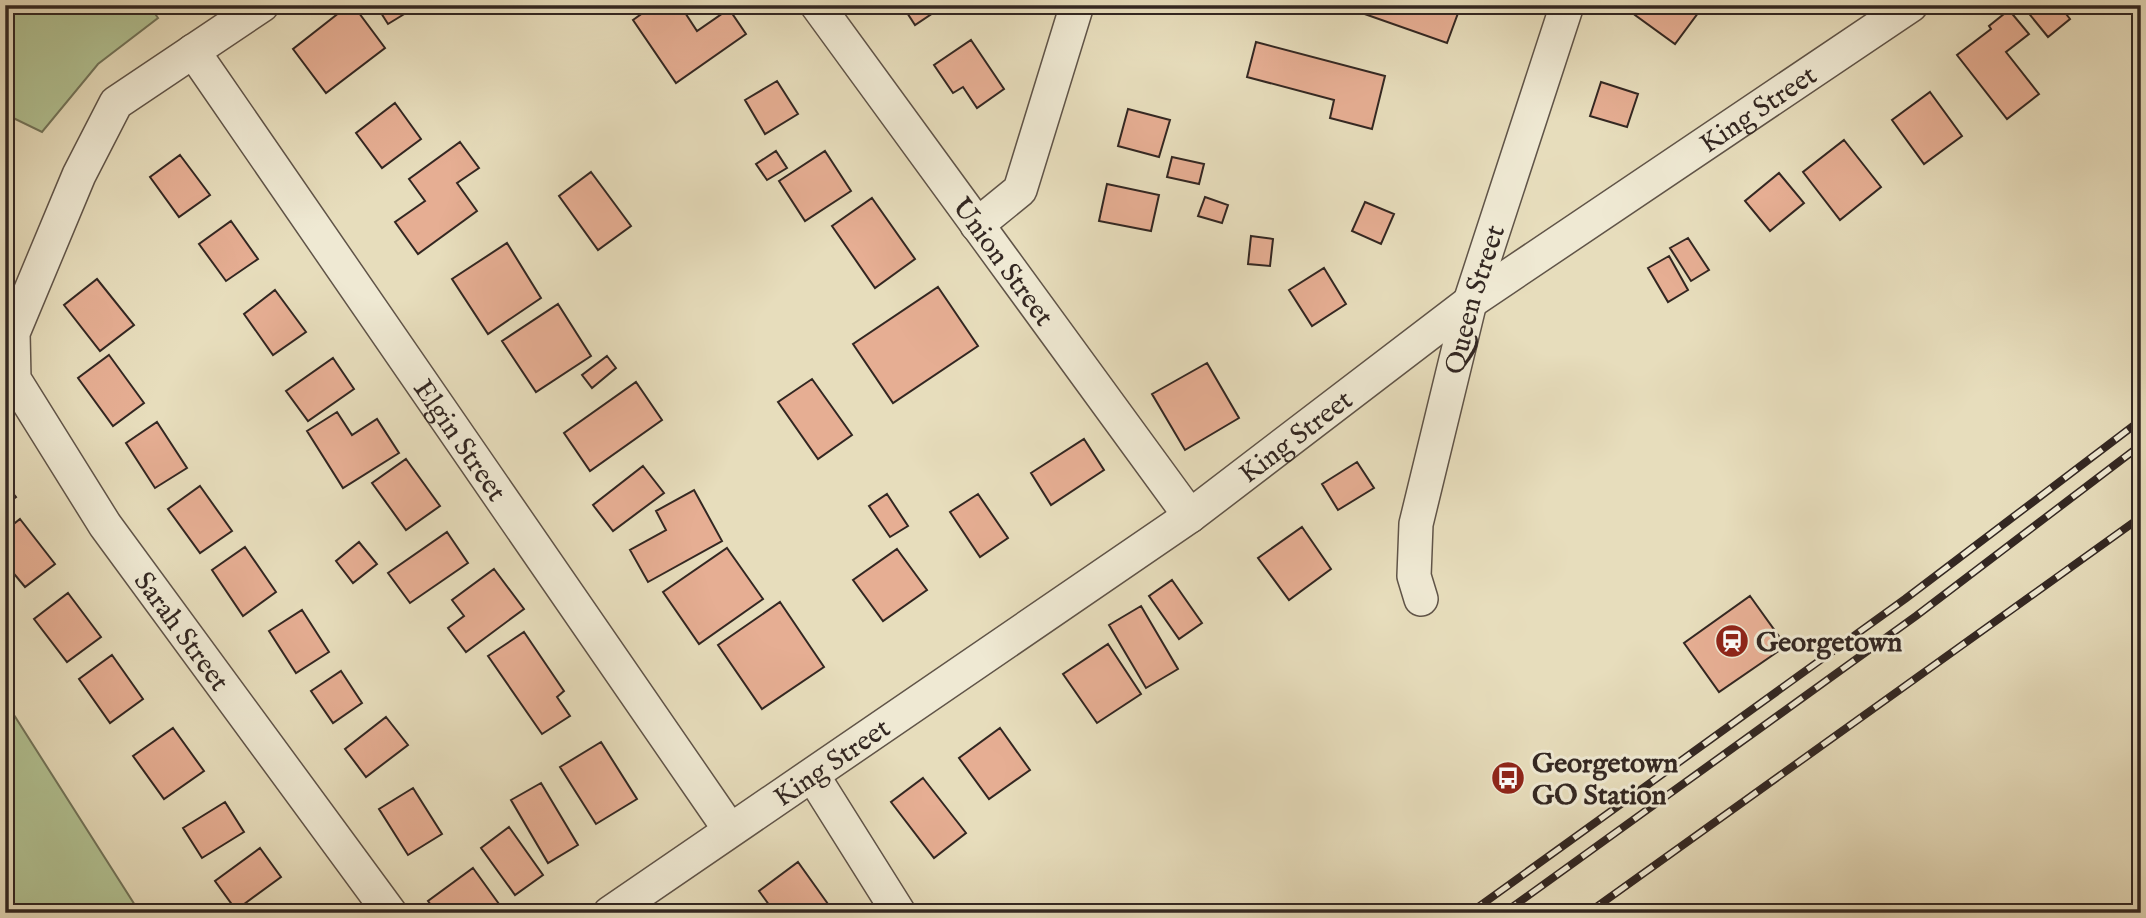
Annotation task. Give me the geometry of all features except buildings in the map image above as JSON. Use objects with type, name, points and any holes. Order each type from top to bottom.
[{"type":"street","points":[[194,51],[262,5]]},
{"type":"street","name":"Union Street","points":[[817,5],[1190,516]]},
{"type":"street","points":[[976,225],[1020,190],[1077,5]]},
{"type":"street","name":"Queen Street","points":[[1420,599],[1414,576],[1416,524],[1471,302],[1567,5]]},
{"type":"street","name":"King Street","points":[[610,913],[1190,516],[1471,302],[1911,5]]},
{"type":"street","name":"Sarah Street","points":[[194,51],[116,103],[79,175],[13,333],[14,379],[105,525],[390,913]]},
{"type":"street","name":"Elgin Street","points":[[194,51],[730,830]]},
{"type":"street","points":[[813,776],[899,913]]},
{"type":"green space","points":[[5,5],[149,5],[158,18],[98,64],[42,132],[5,114]]},
{"type":"green space","points":[[5,703],[7,704],[140,913],[5,913]]},
{"type":"railway","points":[[1470,913],[1905,599],[2141,420]]},
{"type":"railway","points":[[1504,913],[1916,616],[2141,445]]},
{"type":"railway","points":[[1588,913],[2141,517]]},
{"type":"place","name":"Georgetown","points":[[1732,641]]},
{"type":"place","name":"Georgetown GO Station","points":[[1508,778]]}]
